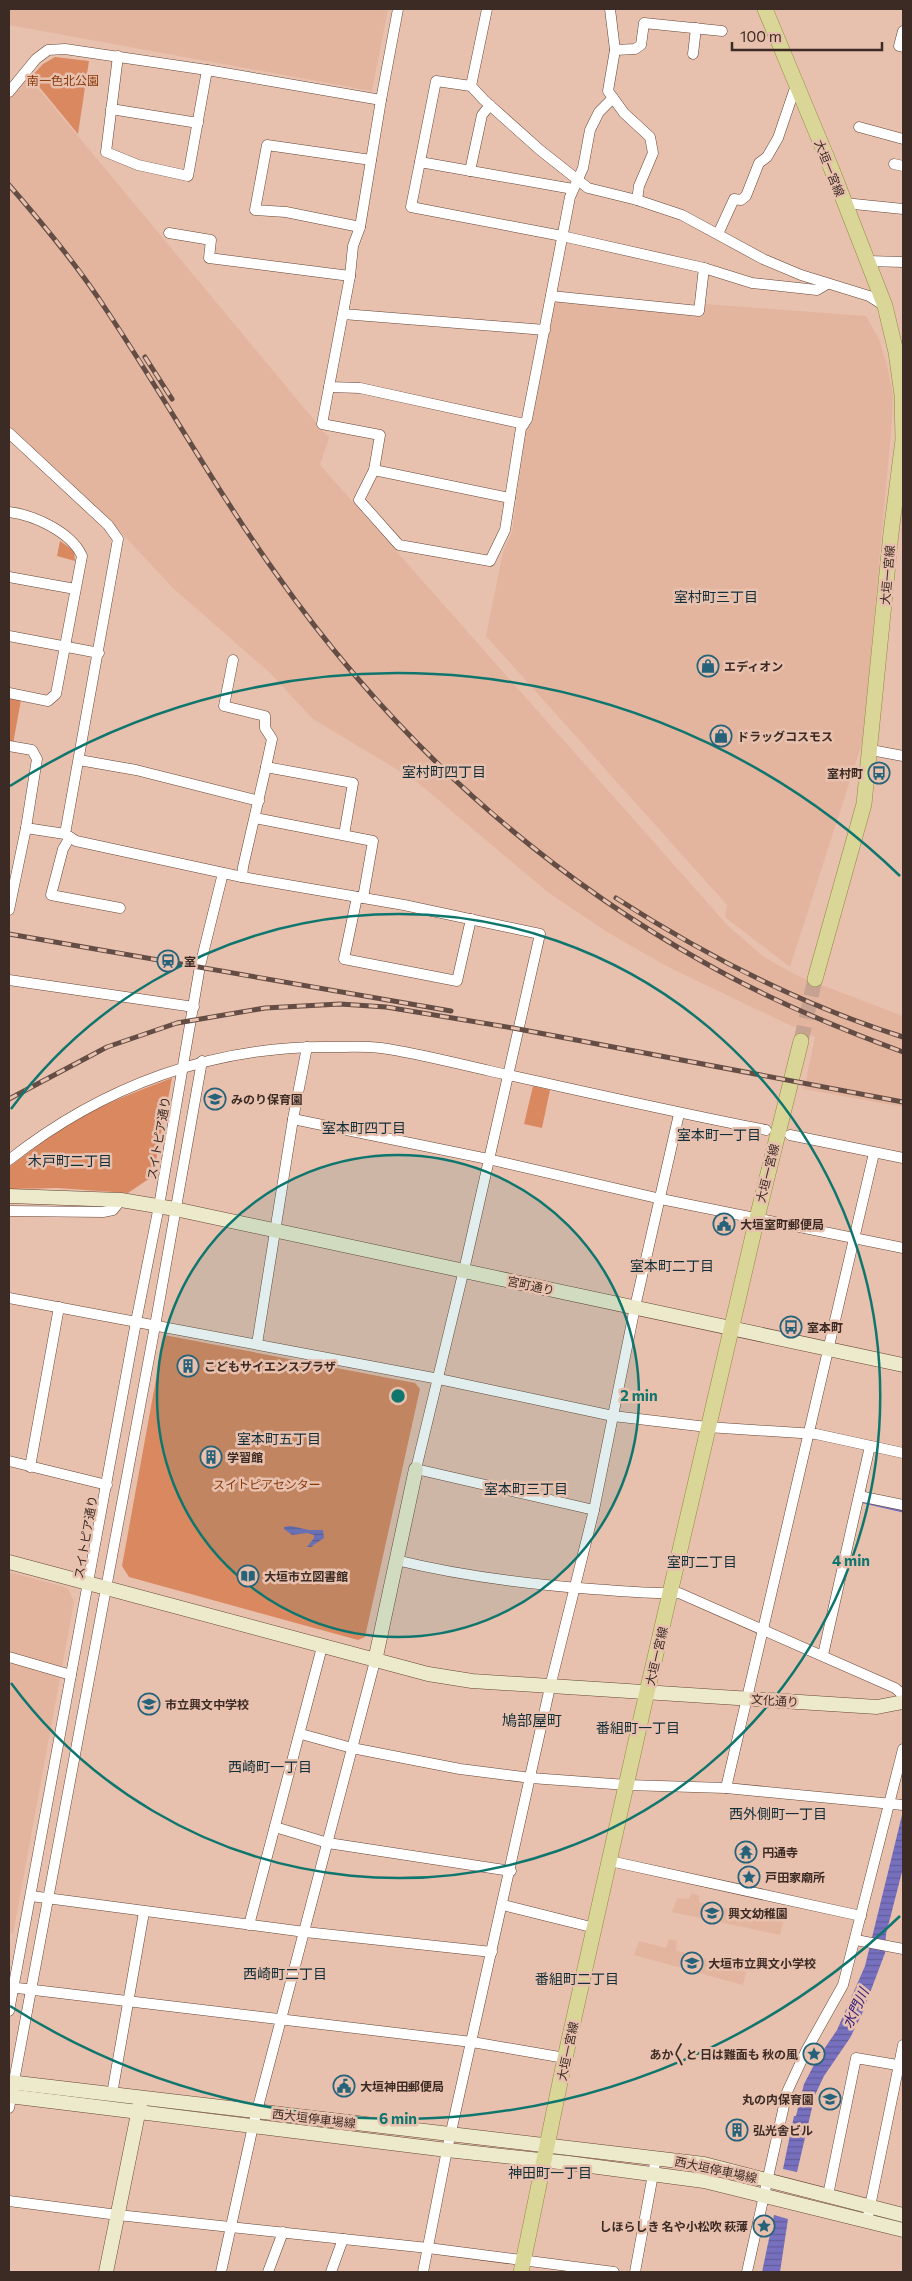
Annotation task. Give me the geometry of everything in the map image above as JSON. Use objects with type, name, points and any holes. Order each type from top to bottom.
[{"type":"main road","name":"大垣一宮線","points":[[765,9],[899,344],[902,394],[903,440],[897,533],[864,804],[815,979]]},
{"type":"main road","name":"大垣一宮線","points":[[522,2267],[565,2058],[647,1692],[756,1218],[801,1041]]},
{"type":"street","points":[[398,9],[360,227],[353,246],[350,276],[322,424],[380,435],[374,470],[359,500],[399,545],[490,561],[505,530],[522,428],[527,419],[562,236],[573,189],[583,168],[590,130],[599,112],[614,98]]},
{"type":"street","points":[[471,86],[487,9]]},
{"type":"street","points":[[610,9],[615,50],[608,91],[624,113],[650,137],[653,153],[639,186],[637,200]]},
{"type":"street","points":[[615,50],[635,49],[641,45],[644,23],[722,31]]},
{"type":"street","points":[[693,54],[696,28]]},
{"type":"street","points":[[903,31],[899,46],[903,47]]},
{"type":"street","points":[[9,92],[36,59],[48,50],[65,50],[208,70],[381,100]]},
{"type":"street","points":[[118,56],[106,152],[138,165],[188,176],[208,70]]},
{"type":"street","points":[[827,284],[817,290],[752,283],[704,268],[562,236],[411,207],[436,81],[471,86],[490,105],[588,188],[637,200],[682,215],[763,259],[827,284],[869,296],[885,306]]},
{"type":"street","points":[[718,234],[734,199],[741,200],[746,196],[759,163],[766,157],[778,138],[794,91]]},
{"type":"street","points":[[470,171],[482,115],[490,105]]},
{"type":"street","points":[[111,109],[198,123]]},
{"type":"street","points":[[859,127],[903,139]]},
{"type":"street","points":[[360,227],[286,212],[255,210],[267,145],[371,160]]},
{"type":"street","points":[[420,162],[573,189]]},
{"type":"street","points":[[844,203],[903,209]]},
{"type":"street","points":[[169,233],[211,240],[209,258],[350,276]]},
{"type":"street","points":[[867,261],[903,262]]},
{"type":"street","points":[[551,296],[700,311],[704,268]]},
{"type":"street","points":[[342,314],[545,330]]},
{"type":"street","points":[[329,387],[360,388],[524,424]]},
{"type":"street","points":[[9,433],[108,525],[118,539],[79,760],[68,836],[51,895],[120,908]]},
{"type":"street","points":[[374,470],[510,498]]},
{"type":"street","points":[[9,512],[33,518],[54,528],[78,549],[82,556],[56,694],[48,701],[9,693]]},
{"type":"street","points":[[9,577],[75,589]]},
{"type":"street","points":[[9,636],[99,653]]},
{"type":"street","points":[[233,660],[224,706],[265,716],[265,728],[272,739],[242,868],[242,877]]},
{"type":"street","points":[[9,746],[32,750],[37,759],[26,828],[12,874],[9,910]]},
{"type":"street","points":[[871,750],[903,756]]},
{"type":"street","points":[[79,760],[136,770],[259,801]]},
{"type":"street","points":[[266,766],[353,783],[344,835]]},
{"type":"street","points":[[255,818],[373,841],[344,959],[457,981],[471,919]]},
{"type":"street","points":[[26,828],[68,836],[76,841],[242,877],[471,919],[540,934],[439,1379],[434,1391],[416,1469],[375,1661],[253,2126],[221,2272]]},
{"type":"street","name":"スイトピア通り","points":[[9,2011],[11,1988],[31,1896],[159,1206],[200,966],[223,873]]},
{"type":"street","points":[[9,980],[194,1006]]},
{"type":"street","points":[[257,1344],[293,1119],[307,1047]]},
{"type":"street","points":[[9,1160],[48,1130],[126,1088],[202,1061],[268,1050],[307,1047],[380,1048],[679,1114],[766,1130]]},
{"type":"street","points":[[10,2100],[12,2082],[32,1991],[155,1326],[202,1061]]},
{"type":"street","points":[[423,2272],[447,2150],[511,1871],[550,1686],[594,1510],[635,1307],[679,1114]]},
{"type":"street","points":[[293,1119],[488,1159],[661,1199],[903,1248]]},
{"type":"street","points":[[790,1135],[903,1158]]},
{"type":"street","points":[[726,1788],[874,1152]]},
{"type":"street","name":"宮町通り","points":[[9,1196],[121,1200],[175,1209],[903,1366]]},
{"type":"street","points":[[9,1211],[104,1212],[113,1210],[121,1200]]},
{"type":"street","points":[[9,1298],[439,1379],[613,1416],[708,1427],[808,1434],[903,1453]]},
{"type":"street","points":[[30,1467],[59,1307]]},
{"type":"street","points":[[823,1655],[870,1446]]},
{"type":"street","points":[[9,1461],[107,1485]]},
{"type":"street","points":[[416,1469],[594,1510]]},
{"type":"street","points":[[859,1496],[903,1505]]},
{"type":"street","points":[[396,1560],[441,1571],[529,1585],[679,1593],[896,1688],[903,1695]]},
{"type":"street","name":"文化通り","points":[[9,1562],[375,1661],[428,1674],[472,1681],[878,1707],[903,1702]]},
{"type":"street","points":[[249,1925],[322,1647]]},
{"type":"street","points":[[9,1657],[71,1675]]},
{"type":"street","points":[[300,1734],[352,1748],[460,1769],[531,1778],[627,1785],[726,1788],[902,1804]]},
{"type":"street","points":[[747,2272],[788,2092],[806,2051],[843,1985],[856,1940],[888,1803],[903,1749]]},
{"type":"street","points":[[275,1827],[328,1843],[511,1871]]},
{"type":"street","points":[[610,1861],[861,1916]]},
{"type":"street","points":[[31,1896],[305,1932],[492,1952]]},
{"type":"street","points":[[503,1905],[595,1928]]},
{"type":"street","points":[[112,2094],[144,1912]]},
{"type":"street","points":[[856,1940],[903,1950]]},
{"type":"street","points":[[11,1988],[472,2042],[565,2058]]},
{"type":"street","points":[[903,2045],[901,2066],[867,2221],[903,2230]]},
{"type":"street","points":[[901,2066],[856,2058],[828,2195],[903,2215]]},
{"type":"street","name":"西大垣停車場線","points":[[12,2082],[704,2164],[828,2195]]},
{"type":"street","points":[[106,2272],[141,2098]]},
{"type":"street","name":"西大垣停車場線","points":[[10,2100],[138,2112],[704,2181],[867,2221]]},
{"type":"street","points":[[635,2272],[656,2158]]},
{"type":"street","points":[[9,2201],[118,2215],[428,2248],[522,2267],[614,2272]]},
{"type":"street","points":[[268,2272],[283,2232]]},
{"type":"street","points":[[331,2272],[343,2239]]},
{"type":"shaded area","points":[[9,9],[388,9],[372,91],[9,25]]},
{"type":"shaded area","points":[[28,76],[329,438],[320,465],[728,926],[764,957],[798,976],[903,1016],[903,1107],[804,1089],[815,1037],[670,968],[607,932],[549,893],[416,781],[313,719],[269,672],[173,588],[117,528],[9,425],[9,97]]},
{"type":"shaded area","points":[[555,302],[704,316],[705,304],[866,316],[879,339],[887,365],[893,396],[863,740],[790,967],[725,917],[727,905],[486,636],[503,552],[512,532],[526,430],[530,421]]},
{"type":"shaded area","points":[[9,1572],[68,1588],[74,1602],[13,1934],[9,1933]]},
{"type":"shaded area","name":"興文幼稚園","points":[[692,1893],[699,1896],[699,1902],[750,1914],[751,1908],[772,1912],[771,1918],[783,1922],[780,1935],[672,1912],[677,1898],[689,1899]]},
{"type":"shaded area","name":"大垣市立興文小学校","points":[[669,1939],[677,1941],[676,1950],[746,1972],[743,1985],[634,1955],[639,1941],[666,1948]]},
{"type":"green space","name":"南一色北公園","points":[[55,57],[89,61],[78,134],[31,77],[43,64]]},
{"type":"green space","points":[[60,541],[74,551],[75,561],[57,556]]},
{"type":"green space","points":[[9,698],[21,700],[13,744],[9,744]]},
{"type":"green space","points":[[172,1078],[153,1176],[128,1193],[57,1188],[9,1189],[9,1167],[61,1129],[101,1107]]},
{"type":"green space","points":[[533,1086],[550,1090],[542,1128],[524,1124]]},
{"type":"green space","name":"スイトピアセンター","points":[[164,1335],[415,1383],[420,1389],[365,1637],[358,1640],[129,1577],[122,1566]]},
{"type":"water","points":[[291,1526],[309,1530],[323,1530],[324,1538],[313,1547],[307,1547],[314,1538],[314,1535],[307,1533],[292,1535],[284,1529],[284,1527]]},
{"type":"water","name":"水門川","points":[[903,1811],[903,1868],[886,1934],[885,1953],[862,2014],[850,2038],[824,2076],[815,2095],[797,2172],[783,2169],[794,2116],[796,2116],[804,2084],[816,2061],[837,2030],[865,1966]]},
{"type":"water","points":[[774,2215],[788,2219],[780,2272],[762,2272]]},
{"type":"waterway","points":[[864,1502],[903,1511]]},
{"type":"tunnel","points":[[801,1041],[815,979]]},
{"type":"railway","points":[[9,185],[60,246],[96,294],[233,510],[277,575],[321,634],[368,690],[417,743],[469,793],[524,840],[582,884],[642,925],[753,989],[852,1033],[903,1052]]},
{"type":"railway","points":[[145,357],[172,399]]},
{"type":"railway","points":[[616,898],[684,940],[755,977],[828,1010],[903,1037]]},
{"type":"railway","points":[[9,934],[451,1011]]},
{"type":"railway","points":[[9,1099],[107,1047],[177,1023],[265,1008],[340,1004],[386,1007],[513,1028],[903,1102]]},
{"type":"place","name":"エディオン","points":[[708,666]]},
{"type":"place","name":"ドラッグコスモス","points":[[721,736]]},
{"type":"place","name":"室村町","points":[[879,773]]},
{"type":"place","name":"室","points":[[168,961]]},
{"type":"place","name":"みのり保育園","points":[[215,1099]]},
{"type":"place","name":"大垣室町郵便局","points":[[724,1224]]},
{"type":"place","name":"室本町","points":[[791,1327]]},
{"type":"place","name":"こどもサイエンスプラザ","points":[[188,1366]]},
{"type":"place","name":"学習館","points":[[211,1457]]},
{"type":"place","name":"大垣市立図書館","points":[[248,1576]]},
{"type":"place","name":"市立興文中学校","points":[[149,1704]]},
{"type":"place","name":"円通寺","points":[[746,1852]]},
{"type":"place","name":"戸田家廟所","points":[[749,1877]]},
{"type":"place","name":"興文幼稚園","points":[[712,1913]]},
{"type":"place","name":"大垣市立興文小学校","points":[[692,1963]]},
{"type":"place","name":"あか〱と 日は難面も 秋の風","points":[[814,2054]]},
{"type":"place","name":"大垣神田郵便局","points":[[344,2086]]},
{"type":"place","name":"丸の内保育園","points":[[830,2099]]},
{"type":"place","name":"弘光舎ビル","points":[[737,2130]]},
{"type":"place","name":"しほらしき 名や小松吹 萩薄","points":[[764,2226]]},
{"type":"district","name":"室村町三丁目","points":[[716,596]]},
{"type":"district","name":"室村町四丁目","points":[[444,771]]},
{"type":"district","name":"室本町四丁目","points":[[364,1127]]},
{"type":"district","name":"室本町一丁目","points":[[719,1134]]},
{"type":"district","name":"木戸町二丁目","points":[[70,1160]]},
{"type":"district","name":"室本町二丁目","points":[[672,1265]]},
{"type":"district","name":"室本町五丁目","points":[[279,1438]]},
{"type":"district","name":"室本町三丁目","points":[[526,1488]]},
{"type":"district","name":"室町二丁目","points":[[702,1561]]},
{"type":"district","name":"鳩部屋町","points":[[532,1720]]},
{"type":"district","name":"番組町一丁目","points":[[638,1727]]},
{"type":"district","name":"西崎町一丁目","points":[[270,1766]]},
{"type":"district","name":"西外側町一丁目","points":[[778,1813]]},
{"type":"district","name":"西崎町二丁目","points":[[285,1973]]},
{"type":"district","name":"番組町二丁目","points":[[577,1978]]},
{"type":"district","name":"神田町一丁目","points":[[550,2172]]}]
